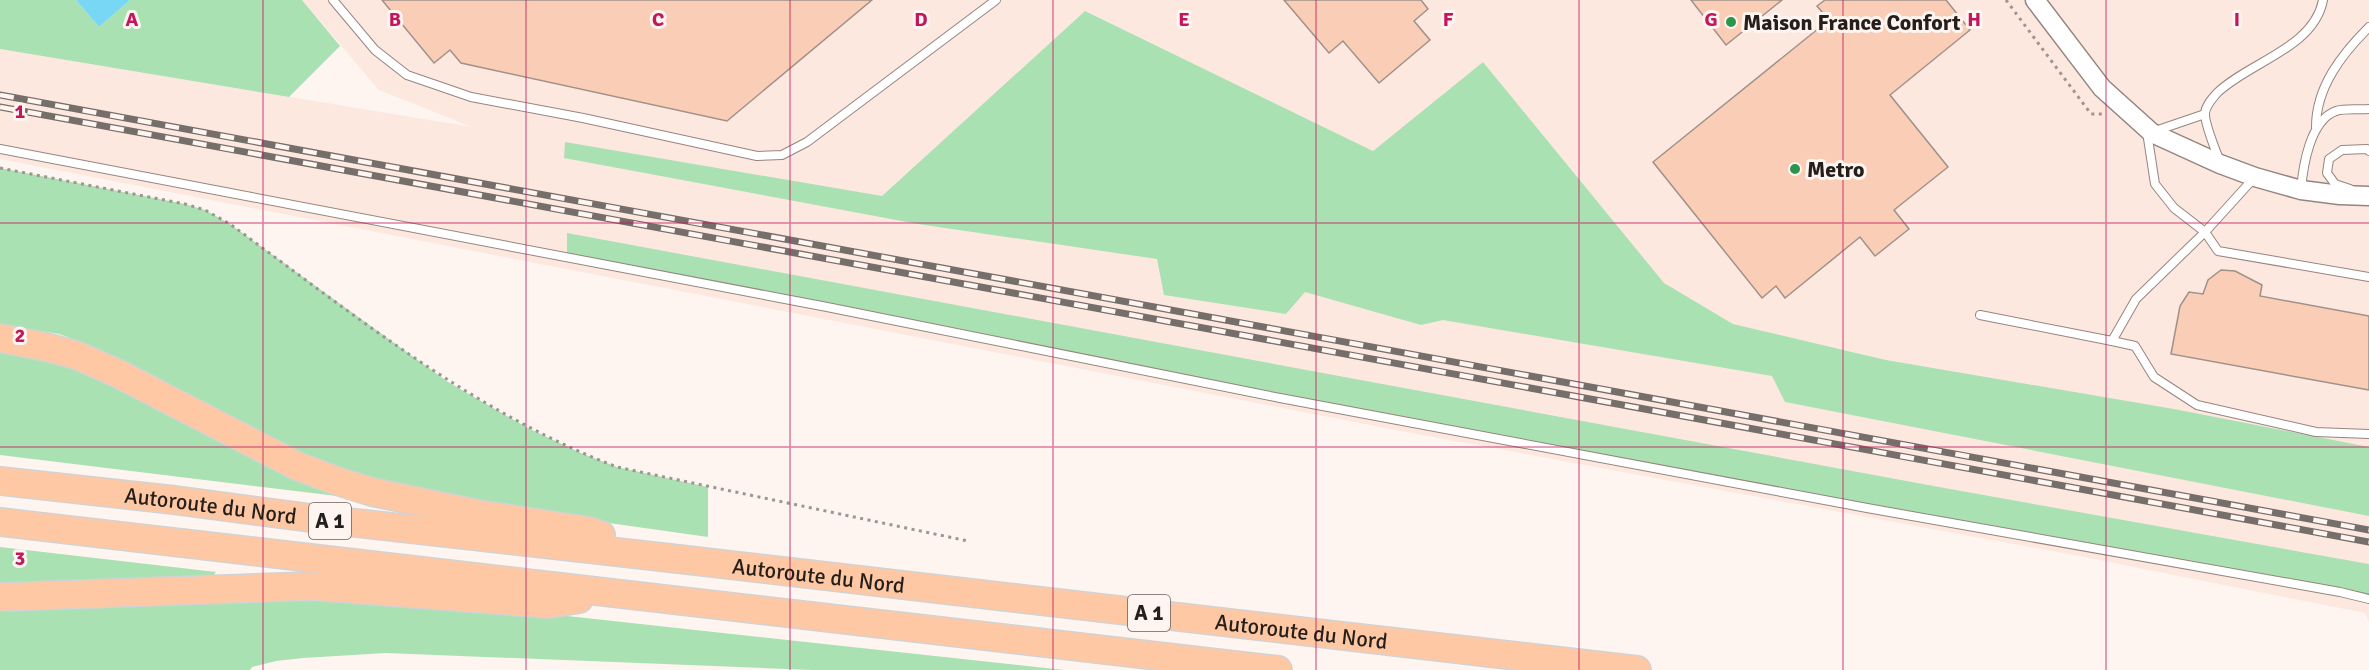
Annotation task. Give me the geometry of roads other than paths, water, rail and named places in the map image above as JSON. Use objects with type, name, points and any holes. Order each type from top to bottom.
[{"type":"highway","points":[[0,338],[76,355],[297,466],[336,481],[372,492],[478,514],[589,531],[661,557]]},
{"type":"highway","name":"Autoroute du Nord","points":[[0,481],[174,500],[311,519],[661,557],[1637,670]]},
{"type":"highway","name":"Autoroute du Nord","points":[[0,522],[1278,670]]},
{"type":"highway","points":[[0,597],[300,586],[361,588],[549,604],[616,593]]},
{"type":"street","points":[[2035,0],[2102,88],[2149,130],[2220,164],[2255,177],[2301,190],[2340,195],[2369,195]]},
{"type":"lane","points":[[333,0],[375,50],[407,75],[471,97],[583,118],[757,156],[782,155],[807,142],[996,0]]},
{"type":"lane","points":[[2220,164],[2205,114],[2210,101],[2230,80],[2293,44],[2312,26],[2323,0]]},
{"type":"lane","points":[[2301,190],[2305,160],[2316,127],[2316,111],[2329,78],[2350,46],[2369,27]]},
{"type":"lane","points":[[2316,127],[2335,111],[2369,109]]},
{"type":"lane","points":[[2205,114],[2149,130],[2155,184],[2174,208],[2205,232],[2218,251],[2369,277]]},
{"type":"lane","points":[[0,148],[827,307],[1280,398],[2369,599]]},
{"type":"lane","points":[[2369,151],[2367,149],[2342,150],[2329,159],[2327,173],[2335,184],[2369,195]]},
{"type":"lane","points":[[2112,341],[2136,299],[2205,232],[2255,177]]},
{"type":"lane","points":[[1980,315],[2135,346],[2154,377],[2197,405],[2316,432],[2369,435]]},
{"type":"water","points":[[76,0],[130,0],[99,27]]},
{"type":"railway","points":[[0,95],[2369,530]]},
{"type":"railway","points":[[0,107],[2369,542]]},
{"type":"place","name":"Maison France Confort","points":[[1731,22]]},
{"type":"place","name":"Metro","points":[[1795,169]]}]
